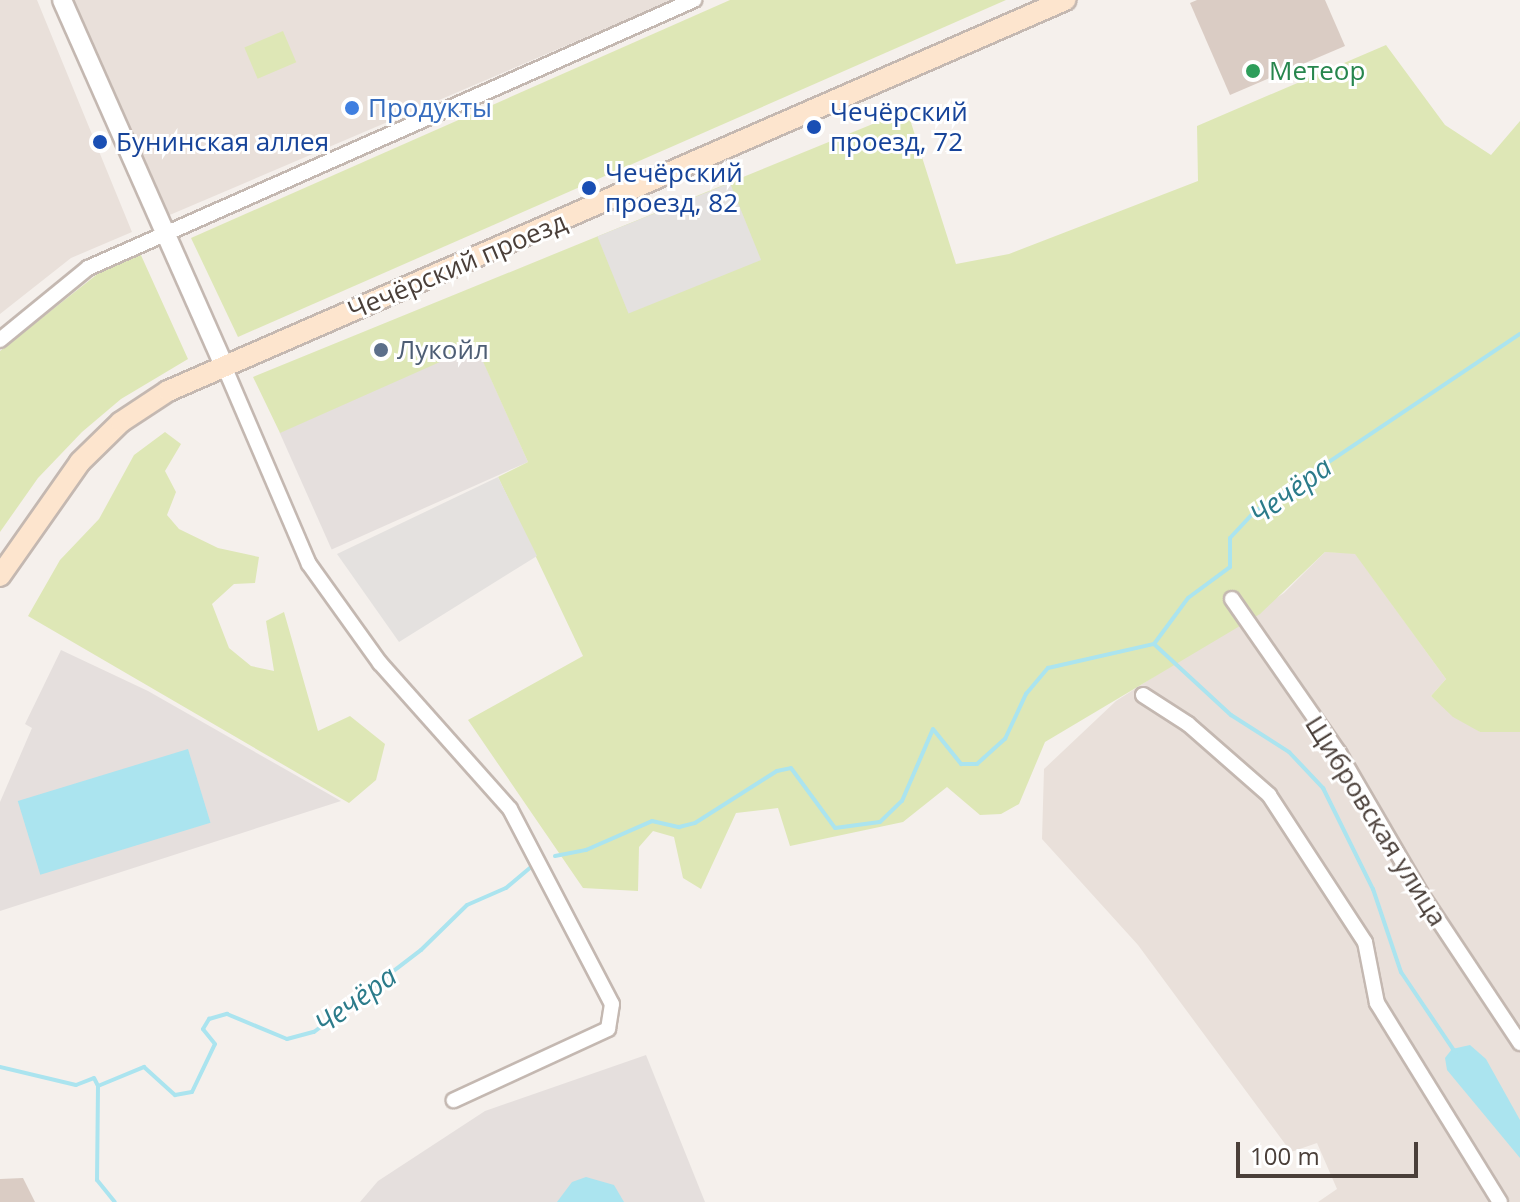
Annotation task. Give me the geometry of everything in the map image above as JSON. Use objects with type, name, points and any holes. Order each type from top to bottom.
[{"type":"main road","name":"Чечёрский проезд","points":[[0,576],[55,494],[106,435],[148,402],[224,366],[1065,0]]},
{"type":"street","points":[[62,0],[309,564],[380,663],[505,802],[577,927],[612,1004],[608,1029],[454,1100]]},
{"type":"street","points":[[0,340],[88,268],[694,0]]},
{"type":"street","name":"Щибровская улица","points":[[1232,599],[1339,753],[1421,894],[1520,1043]]},
{"type":"street","points":[[1143,695],[1188,724],[1269,795],[1365,942],[1377,1003],[1500,1202]]},
{"type":"shaded area","points":[[0,0],[37,0],[132,232],[71,258],[0,314]]},
{"type":"shaded area","points":[[72,0],[673,0],[165,217]]},
{"type":"shaded area","points":[[730,183],[761,260],[629,314],[597,237]]},
{"type":"shaded area","points":[[476,345],[528,462],[332,549],[280,432]]},
{"type":"shaded area","points":[[498,477],[537,556],[399,642],[337,554]]},
{"type":"shaded area","points":[[1325,552],[1355,553],[1446,679],[1431,696],[1480,732],[1520,732],[1520,1202],[1318,1202],[1337,1189],[1317,1143],[1291,1152],[1138,945],[1042,839],[1044,769],[1116,701],[1284,593]]},
{"type":"shaded area","points":[[61,650],[148,691],[341,801],[0,911],[0,802],[32,728],[25,724]]},
{"type":"shaded area","points":[[646,1055],[705,1202],[360,1202],[378,1181],[485,1111]]},
{"type":"green space","points":[[730,0],[1006,0],[238,337],[191,238]]},
{"type":"green space","points":[[283,31],[296,62],[258,79],[244,47]]},
{"type":"green space","points":[[1386,45],[1445,125],[1491,155],[1520,121],[1520,732],[1480,732],[1453,717],[1431,696],[1446,679],[1355,554],[1325,552],[1260,614],[1045,742],[1019,804],[1001,814],[980,815],[947,787],[903,822],[790,846],[778,808],[736,813],[701,889],[683,878],[674,837],[653,831],[639,847],[638,891],[583,888],[468,720],[583,656],[498,477],[528,462],[476,346],[280,433],[253,377],[907,110],[956,264],[1009,254],[1198,181],[1197,126]]},
{"type":"green space","points":[[140,253],[188,359],[121,399],[82,432],[38,478],[0,532],[0,351],[100,272]]},
{"type":"green space","points":[[165,432],[181,444],[165,471],[176,492],[167,515],[179,529],[218,548],[259,557],[255,583],[234,584],[212,604],[229,648],[251,666],[274,671],[266,621],[284,612],[318,731],[350,716],[385,744],[376,780],[349,803],[28,616],[60,560],[99,519],[134,455]]},
{"type":"water","points":[[188,749],[211,823],[40,875],[18,801]]},
{"type":"water","points":[[1470,1045],[1486,1059],[1520,1120],[1520,1158],[1447,1070],[1445,1058],[1452,1049]]},
{"type":"water","points":[[586,1177],[614,1185],[624,1202],[557,1202],[572,1182]]},
{"type":"building","name":"Метеор","points":[[1197,0],[1325,0],[1345,46],[1230,95],[1190,3]]},
{"type":"building","points":[[23,1178],[35,1202],[0,1202],[0,1179]]},
{"type":"waterway","name":"Чечёра","points":[[555,856],[586,850],[652,821],[679,827],[695,823],[777,771],[791,768],[835,828],[880,822],[902,801],[933,729],[961,764],[977,764],[1005,739],[1026,694],[1048,668],[1154,644],[1188,598],[1230,567],[1230,538],[1254,512],[1520,334]]},
{"type":"waterway","points":[[1154,644],[1231,715],[1289,752],[1323,788],[1373,889],[1401,972],[1455,1052]]},
{"type":"waterway","name":"Чечёра","points":[[98,1086],[144,1067],[175,1095],[192,1092],[215,1044],[203,1029],[209,1019],[227,1014],[287,1039],[314,1032],[421,950],[467,905],[506,888],[531,867]]},
{"type":"waterway","name":"Чечёра","points":[[0,1067],[76,1085],[94,1078],[98,1086]]},
{"type":"waterway","points":[[98,1086],[97,1180],[115,1202]]},
{"type":"place","name":"Метеор","points":[[1253,71]]},
{"type":"place","name":"Продукты","points":[[352,108]]},
{"type":"place","name":"Чечёрский проезд, 72","points":[[814,127]]},
{"type":"place","name":"Бунинская аллея","points":[[100,142]]},
{"type":"place","name":"Чечёрский проезд, 82","points":[[589,188]]},
{"type":"place","name":"Лукойл","points":[[381,350]]}]
